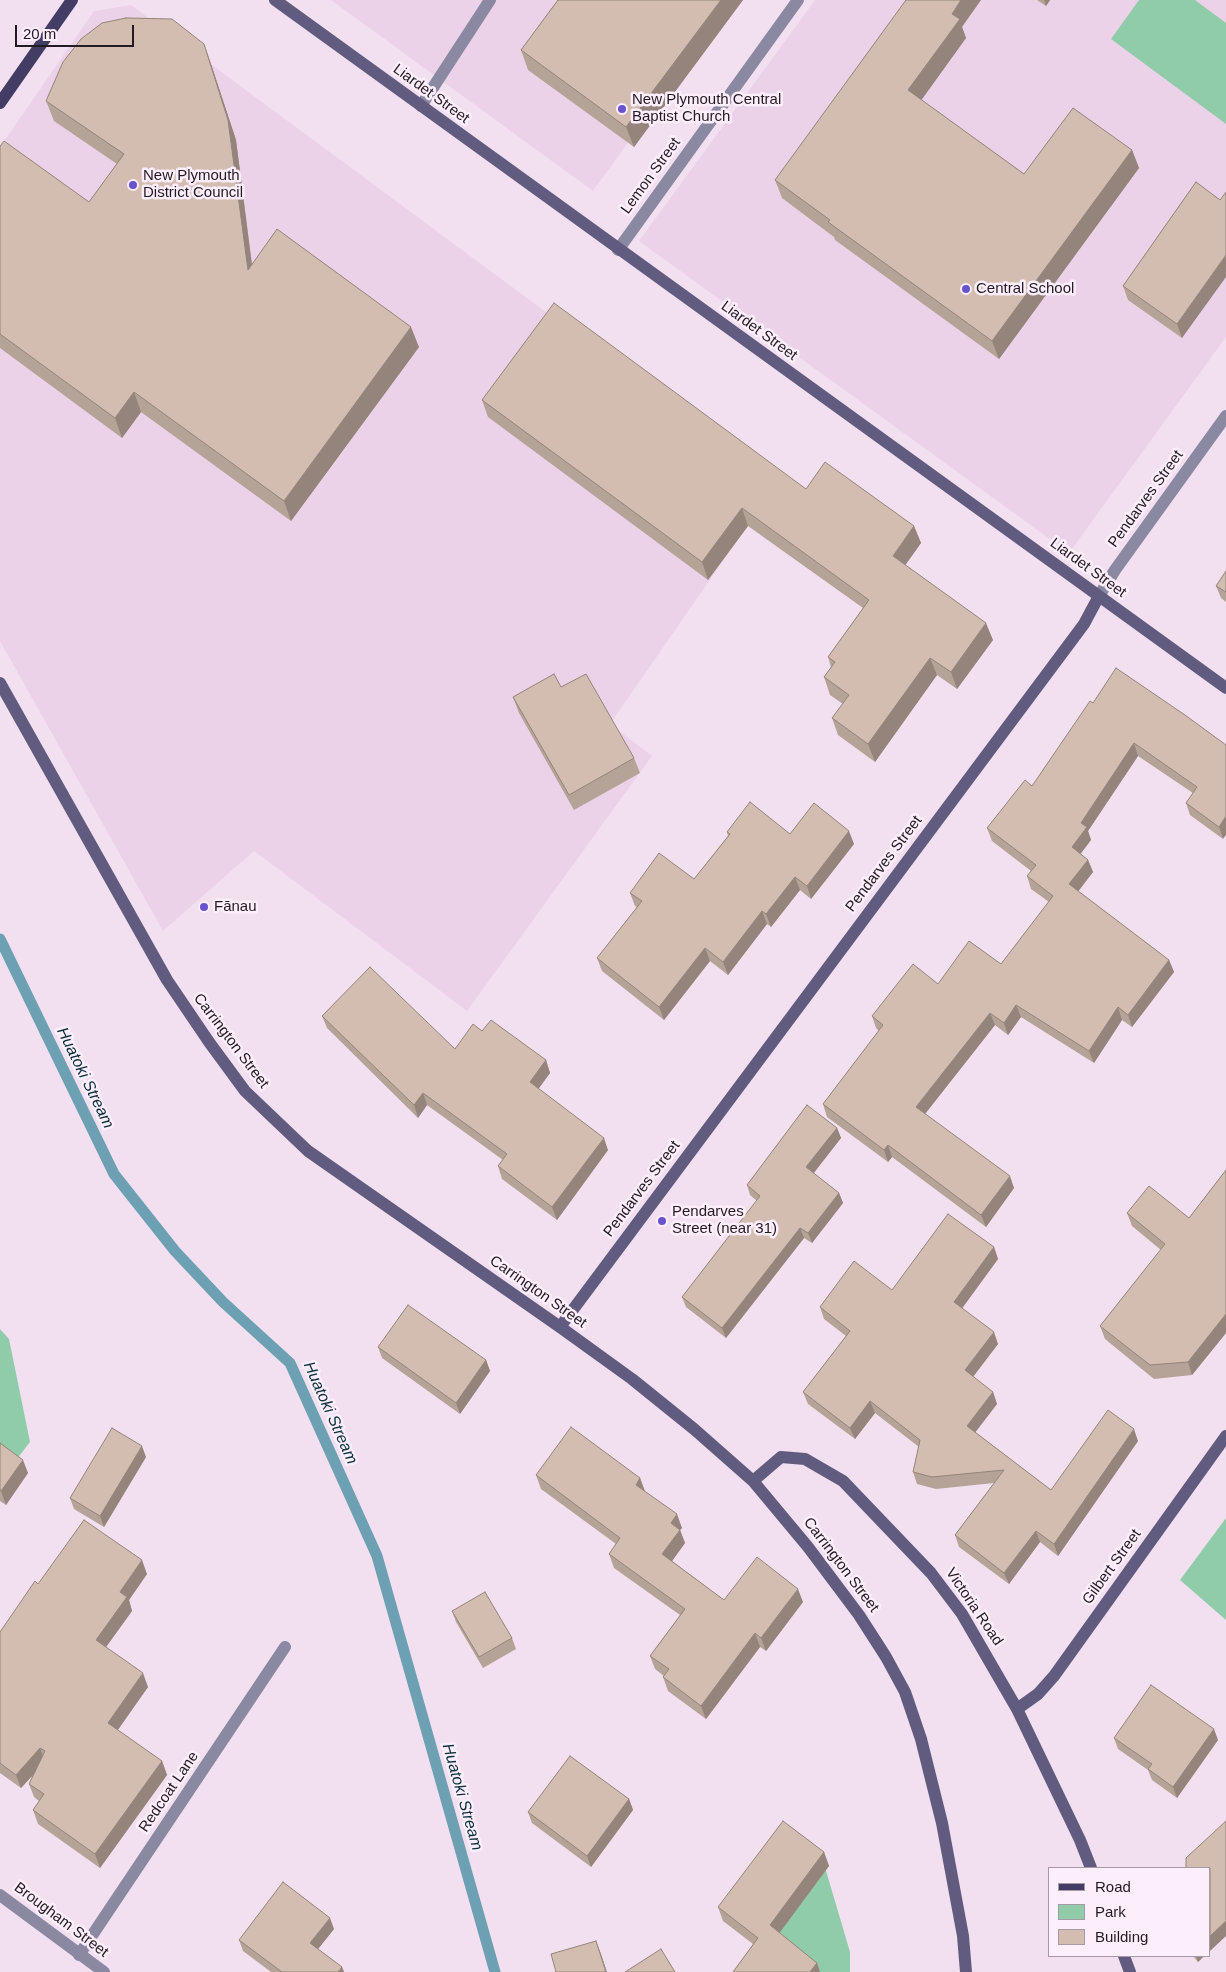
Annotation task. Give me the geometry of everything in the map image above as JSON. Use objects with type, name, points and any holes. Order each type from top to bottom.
[{"type":"main road","points":[[0,103],[72,0]]},
{"type":"street","name":"Liardet Street","points":[[275,0],[618,250],[1226,688]]},
{"type":"street","points":[[421,106],[490,0]]},
{"type":"street","name":"Lemon Street","points":[[618,250],[798,0]]},
{"type":"street","name":"Pendarves Street","points":[[560,1327],[1078,632],[1115,570],[1226,416]]},
{"type":"street","name":"Carrington Street","points":[[0,683],[167,980],[245,1091],[308,1151],[560,1327],[632,1379],[694,1429],[752,1481],[808,1547],[859,1615],[886,1657],[905,1692],[921,1739],[942,1824],[963,1936],[966,1972]]},
{"type":"street","name":"Gilbert Street","points":[[1017,1710],[1038,1694],[1054,1676],[1226,1436]]},
{"type":"street","name":"Victoria Road","points":[[752,1481],[780,1457],[805,1459],[843,1482],[931,1573],[962,1614],[1017,1710],[1080,1840],[1091,1867]]},
{"type":"street","name":"Redcoat Lane","points":[[79,1955],[285,1647]]},
{"type":"street","name":"Brougham Street","points":[[0,1895],[104,1972]]},
{"type":"street","points":[[1124,1957],[1130,1972]]},
{"type":"shaded area","points":[[331,0],[731,0],[593,191]]},
{"type":"shaded area","name":"Central School","points":[[815,0],[1226,0],[1226,337],[1069,553],[639,241]]},
{"type":"shaded area","points":[[131,5],[777,483],[610,724],[652,756],[467,1011],[254,851],[163,931],[0,641],[0,147],[94,11]]},
{"type":"green space","points":[[1139,0],[1195,0],[1226,23],[1226,124],[1111,39]]},
{"type":"green space","points":[[0,1329],[9,1339],[30,1442],[6,1473],[0,1469]]},
{"type":"green space","points":[[1226,1518],[1226,1620],[1180,1580]]},
{"type":"green space","points":[[824,1864],[850,1952],[850,1972],[736,1972]]},
{"type":"building","name":"New Plymouth Central Baptist Church","points":[[558,0],[721,0],[626,127],[521,50]]},
{"type":"building","points":[[906,0],[961,0],[952,14],[960,19],[908,90],[1024,174],[1073,108],[1132,150],[992,341],[828,222],[830,220],[775,180]]},
{"type":"building","points":[[126,18],[172,19],[204,44],[228,120],[248,270],[277,229],[411,327],[284,501],[134,392],[115,418],[0,334],[0,146],[4,141],[89,202],[124,154],[46,101],[63,62],[81,39],[102,23]]},
{"type":"building","points":[[1196,182],[1220,200],[1226,192],[1226,255],[1177,324],[1123,286]]},
{"type":"building","points":[[554,303],[806,489],[825,462],[914,526],[893,556],[986,623],[951,672],[930,658],[868,744],[832,718],[849,695],[824,677],[835,662],[828,657],[869,600],[742,508],[702,562],[482,400]]},
{"type":"building","points":[[1226,571],[1226,592],[1216,586]]},
{"type":"building","points":[[1116,668],[1226,745],[1226,816],[1219,827],[1186,803],[1197,787],[1134,743],[1081,823],[1087,827],[1072,847],[1088,860],[1069,884],[1169,960],[1128,1015],[1118,1007],[1089,1051],[1016,1005],[1004,1023],[990,1013],[916,1107],[1010,1176],[981,1215],[888,1145],[884,1150],[823,1104],[883,1025],[872,1016],[913,964],[938,984],[969,941],[1001,964],[1053,896],[1027,876],[1036,865],[987,828],[1025,780],[1032,786],[1090,701],[1093,703]]},
{"type":"building","points":[[554,674],[561,687],[586,674],[634,758],[569,795],[513,697]]},
{"type":"building","points":[[750,802],[790,834],[814,803],[849,831],[807,886],[795,877],[766,914],[762,911],[723,962],[705,948],[659,1007],[597,958],[642,901],[630,893],[659,853],[694,879],[730,834],[727,832]]},
{"type":"building","points":[[370,967],[455,1049],[473,1024],[482,1031],[491,1020],[546,1060],[530,1082],[604,1138],[552,1207],[498,1166],[507,1154],[423,1093],[414,1105],[322,1016]]},
{"type":"building","points":[[807,1105],[837,1128],[806,1167],[839,1193],[808,1233],[800,1228],[722,1328],[682,1297],[760,1196],[747,1185]]},
{"type":"building","points":[[1226,1170],[1226,1314],[1188,1362],[1150,1365],[1100,1326],[1165,1244],[1127,1213],[1149,1186],[1189,1218]]},
{"type":"building","points":[[948,1214],[994,1247],[954,1302],[994,1332],[965,1370],[993,1392],[967,1426],[1051,1490],[1108,1410],[1134,1429],[1054,1544],[1036,1531],[1004,1573],[955,1535],[1004,1470],[932,1477],[913,1472],[920,1440],[870,1401],[850,1428],[803,1392],[850,1331],[820,1307],[854,1261],[892,1290]]},
{"type":"building","points":[[408,1305],[486,1360],[456,1403],[378,1347]]},
{"type":"building","points":[[571,1427],[640,1478],[636,1485],[677,1514],[671,1523],[680,1530],[662,1554],[724,1600],[757,1557],[798,1589],[761,1638],[755,1633],[701,1706],[663,1677],[669,1669],[650,1656],[685,1609],[609,1554],[620,1538],[536,1475]]},
{"type":"building","points":[[112,1428],[142,1446],[100,1516],[70,1498]]},
{"type":"building","points":[[0,1443],[23,1460],[1,1491],[0,1490]]},
{"type":"building","points":[[84,1520],[142,1560],[120,1592],[127,1597],[96,1640],[143,1673],[108,1723],[162,1761],[95,1854],[33,1810],[44,1794],[29,1784],[45,1751],[40,1748],[16,1775],[0,1763],[0,1632],[35,1581],[38,1584]]},
{"type":"building","points":[[485,1592],[512,1638],[479,1657],[452,1611]]},
{"type":"building","points":[[1151,1685],[1214,1729],[1173,1787],[1148,1769],[1152,1764],[1114,1738]]},
{"type":"building","points":[[570,1756],[629,1799],[587,1856],[528,1812]]},
{"type":"building","points":[[783,1821],[824,1852],[770,1925],[817,1963],[810,1972],[733,1972],[758,1938],[718,1907]]},
{"type":"building","points":[[1226,1821],[1226,1921],[1211,1935],[1211,1867],[1186,1867],[1186,1858]]},
{"type":"building","points":[[283,1882],[330,1918],[310,1943],[342,1967],[338,1972],[282,1972],[239,1940]]},
{"type":"building","points":[[596,1941],[606,1972],[556,1972],[551,1954]]},
{"type":"building","points":[[661,1949],[675,1972],[625,1972]]},
{"type":"waterway","name":"Huatoki Stream","points":[[0,939],[114,1174],[175,1251],[223,1302],[290,1363],[377,1556],[495,1972]]},
{"type":"place","name":"New Plymouth Central Baptist Church","points":[[622,109]]},
{"type":"place","name":"New Plymouth District Council","points":[[133,185]]},
{"type":"place","name":"Central School","points":[[966,289]]},
{"type":"place","name":"Fānau","points":[[204,907]]},
{"type":"place","name":"Pendarves Street (near 31)","points":[[662,1221]]}]
